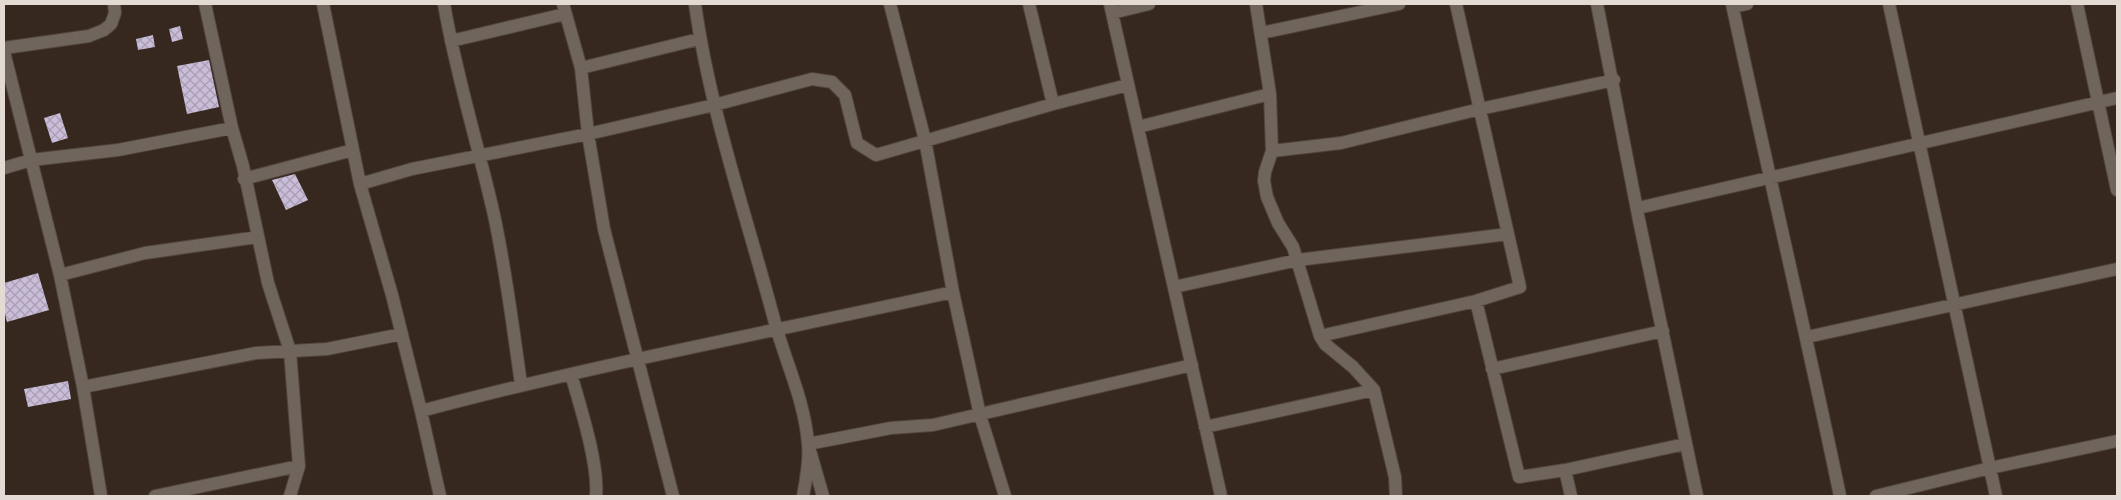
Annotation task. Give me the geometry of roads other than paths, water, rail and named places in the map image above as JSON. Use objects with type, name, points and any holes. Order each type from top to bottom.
[{"type":"street","points":[[4,48],[89,36],[112,24],[115,13],[114,4]]},
{"type":"street","points":[[205,4],[268,283],[290,351],[299,466],[290,496]]},
{"type":"street","points":[[323,4],[360,184],[402,334],[440,496]]},
{"type":"street","points":[[444,4],[450,41],[480,157],[508,288],[521,384]]},
{"type":"street","points":[[694,4],[714,105],[777,331],[800,404],[808,444],[823,496]]},
{"type":"street","points":[[890,4],[926,140],[953,292],[980,415],[1005,496]]},
{"type":"street","points":[[1029,4],[1053,104]]},
{"type":"street","points":[[1149,4],[1111,8],[1221,496]]},
{"type":"street","points":[[1256,4],[1270,94],[1272,151],[1264,181],[1267,197],[1298,260],[1320,336],[1325,344],[1353,367],[1374,390],[1395,477],[1396,496]]},
{"type":"street","points":[[1261,33],[1371,7],[1399,4]]},
{"type":"street","points":[[1320,336],[1476,301],[1520,287],[1456,4]]},
{"type":"street","points":[[1597,4],[1614,80],[1662,330],[1697,496]]},
{"type":"street","points":[[1747,4],[1733,5],[1807,337],[1840,496]]},
{"type":"street","points":[[1889,4],[1996,496]]},
{"type":"street","points":[[2077,4],[2117,190]]},
{"type":"street","points":[[450,41],[564,9],[581,68],[588,134],[604,229],[673,496]]},
{"type":"street","points":[[581,68],[700,39]]},
{"type":"street","points":[[4,52],[60,275],[83,387],[102,496]]},
{"type":"street","points":[[360,184],[412,170],[588,134],[714,105],[812,79],[832,82],[845,95],[857,143],[876,155],[1053,104],[1128,85]]},
{"type":"street","points":[[1272,151],[1341,143],[1480,109],[1614,80]]},
{"type":"street","points":[[1138,127],[1270,94]]},
{"type":"street","points":[[1638,208],[2117,98]]},
{"type":"street","points":[[4,168],[31,160],[118,150],[232,128]]},
{"type":"street","points":[[244,179],[353,150]]},
{"type":"street","points":[[1174,287],[1298,260],[1508,234]]},
{"type":"street","points":[[60,275],[145,253],[258,237]]},
{"type":"street","points":[[1807,337],[2117,269]]},
{"type":"street","points":[[421,411],[521,384],[953,292]]},
{"type":"street","points":[[1476,301],[1519,477],[1565,470],[1685,444]]},
{"type":"street","points":[[1492,369],[1662,330]]},
{"type":"street","points":[[83,387],[256,353],[350,346],[402,334]]},
{"type":"street","points":[[808,444],[891,428],[933,425],[1192,365]]},
{"type":"street","points":[[572,374],[591,451],[597,485],[596,496]]},
{"type":"street","points":[[1205,427],[1374,390]]},
{"type":"street","points":[[1876,496],[2117,440]]},
{"type":"street","points":[[803,496],[808,444]]},
{"type":"street","points":[[155,496],[299,466]]},
{"type":"street","points":[[1565,470],[1571,496]]}]
